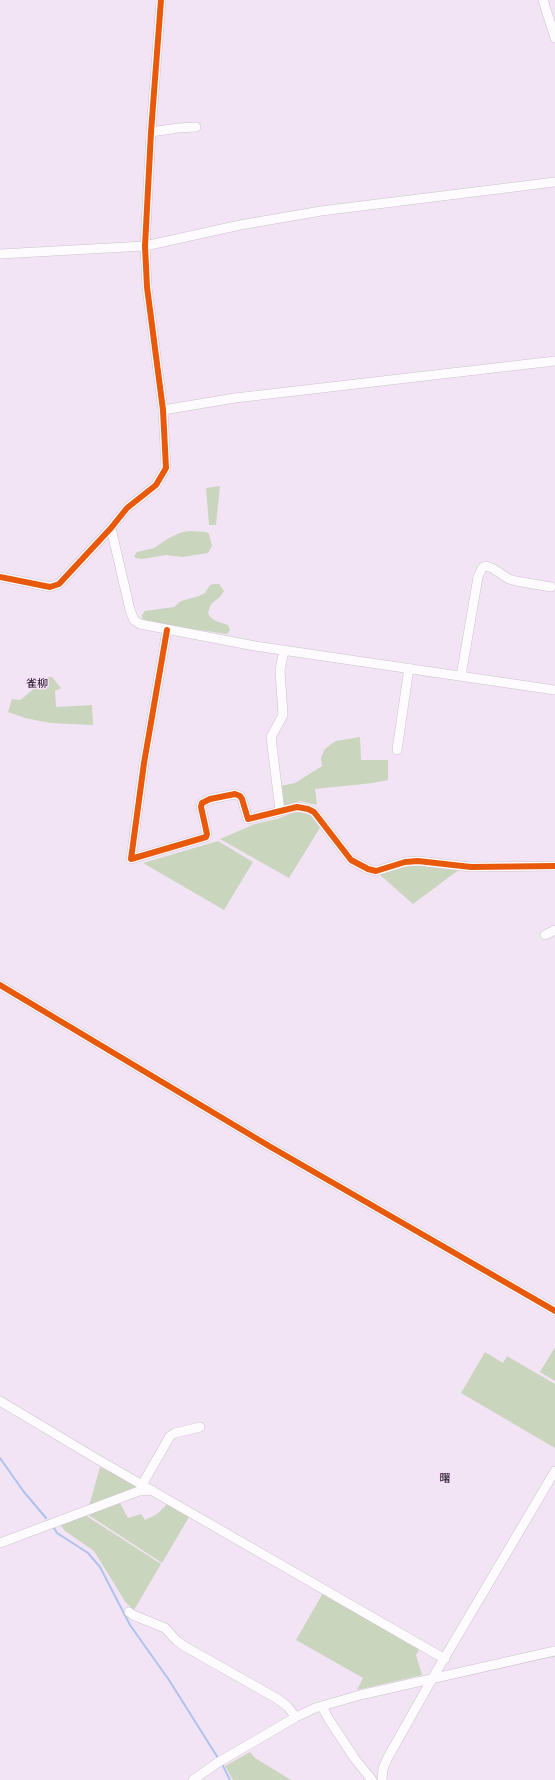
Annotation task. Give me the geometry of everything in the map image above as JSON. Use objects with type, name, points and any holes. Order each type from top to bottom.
[{"type":"street","points":[[0,577],[50,586],[59,584],[111,528],[127,508],[156,485],[166,468],[163,410],[148,290],[145,246],[151,132],[161,0]]},
{"type":"street","points":[[543,0],[555,38]]},
{"type":"street","points":[[151,132],[196,127]]},
{"type":"street","points":[[0,254],[145,246],[240,225],[321,211],[555,182]]},
{"type":"street","points":[[163,410],[235,398],[555,362]]},
{"type":"street","points":[[111,528],[132,616],[140,624],[284,650],[555,690]]},
{"type":"street","points":[[461,676],[478,577],[482,568],[486,566],[492,568],[509,579],[516,581],[551,587]]},
{"type":"street","points":[[167,630],[144,763],[131,859],[206,837],[207,834],[201,807],[202,803],[210,799],[235,794],[240,796],[248,819],[297,807],[314,812],[351,860],[368,869],[376,871],[405,862],[418,861],[472,867],[555,866]]},
{"type":"street","points":[[280,811],[271,737],[282,714],[280,670],[284,650]]},
{"type":"street","points":[[397,750],[409,668]]},
{"type":"street","points":[[545,935],[555,930]]},
{"type":"street","points":[[0,985],[269,1146],[555,1311]]},
{"type":"street","points":[[0,1401],[142,1485],[444,1659]]},
{"type":"street","points":[[142,1485],[170,1436],[175,1433],[200,1427]]},
{"type":"street","points":[[382,1780],[383,1769],[387,1759],[432,1679],[555,1471]]},
{"type":"street","points":[[0,1543],[139,1492],[152,1490]]},
{"type":"street","points":[[129,1612],[165,1628],[184,1646],[276,1698],[287,1706],[296,1717]]},
{"type":"street","points":[[193,1780],[217,1763],[296,1717],[322,1706],[555,1651]]},
{"type":"street","points":[[322,1706],[328,1718],[355,1759],[372,1780]]},
{"type":"green space","points":[[220,486],[216,525],[209,525],[206,488]]},
{"type":"green space","points":[[182,532],[206,532],[209,534],[212,546],[208,553],[183,557],[166,555],[142,559],[134,556],[137,552],[154,548],[169,538]]},
{"type":"green space","points":[[219,584],[224,591],[220,597],[211,604],[208,613],[210,617],[216,621],[228,625],[230,630],[227,634],[145,621],[142,618],[145,611],[174,607],[181,601],[205,593],[210,585]]},
{"type":"green space","points":[[48,677],[52,677],[61,688],[55,691],[56,707],[92,705],[93,725],[50,723],[25,718],[8,712],[12,699],[20,700]]},
{"type":"green space","points":[[360,737],[361,760],[388,760],[388,780],[315,789],[317,805],[300,801],[282,806],[281,786],[295,783],[322,766],[321,758],[324,750],[331,744],[336,741]]},
{"type":"green space","points":[[295,812],[309,814],[321,826],[289,878],[220,839],[255,824],[277,819]]},
{"type":"green space","points":[[218,841],[253,862],[224,910],[143,863]]},
{"type":"green space","points":[[418,864],[460,869],[413,904],[380,875],[380,873]]},
{"type":"green space","points":[[555,1347],[555,1381],[540,1372]]},
{"type":"green space","points":[[485,1352],[503,1363],[507,1356],[555,1384],[555,1448],[461,1393]]},
{"type":"green space","points":[[100,1467],[137,1485],[138,1488],[89,1506]]},
{"type":"green space","points":[[120,1503],[128,1518],[141,1514],[145,1520],[157,1514],[167,1504],[189,1517],[162,1563],[87,1514]]},
{"type":"green space","points":[[85,1515],[161,1564],[134,1610],[126,1603],[94,1551],[65,1531],[59,1523]]},
{"type":"green space","points":[[323,1593],[420,1648],[416,1655],[422,1675],[357,1690],[363,1678],[296,1640]]},
{"type":"green space","points":[[250,1752],[255,1758],[291,1780],[233,1780],[225,1766]]},
{"type":"waterway","points":[[0,1458],[24,1492],[46,1518]]},
{"type":"waterway","points":[[54,1528],[57,1533],[88,1553],[100,1567],[130,1625],[169,1680],[218,1758]]},
{"type":"waterway","points":[[222,1764],[230,1780]]},
{"type":"cycle path","points":[[0,577],[50,587],[59,584],[111,528],[127,508],[156,485],[166,468],[163,410],[147,287],[145,246],[151,132],[161,0]]},
{"type":"cycle path","points":[[167,630],[144,763],[131,859],[206,837],[207,834],[201,807],[202,803],[210,799],[235,794],[240,796],[242,799],[248,819],[297,807],[314,812],[351,860],[368,869],[376,871],[405,862],[418,861],[471,867],[555,866]]},
{"type":"cycle path","points":[[0,985],[269,1146],[555,1311]]},
{"type":"district","name":"雀柳","points":[[37,684]]},
{"type":"district","name":"曙","points":[[445,1479]]}]
